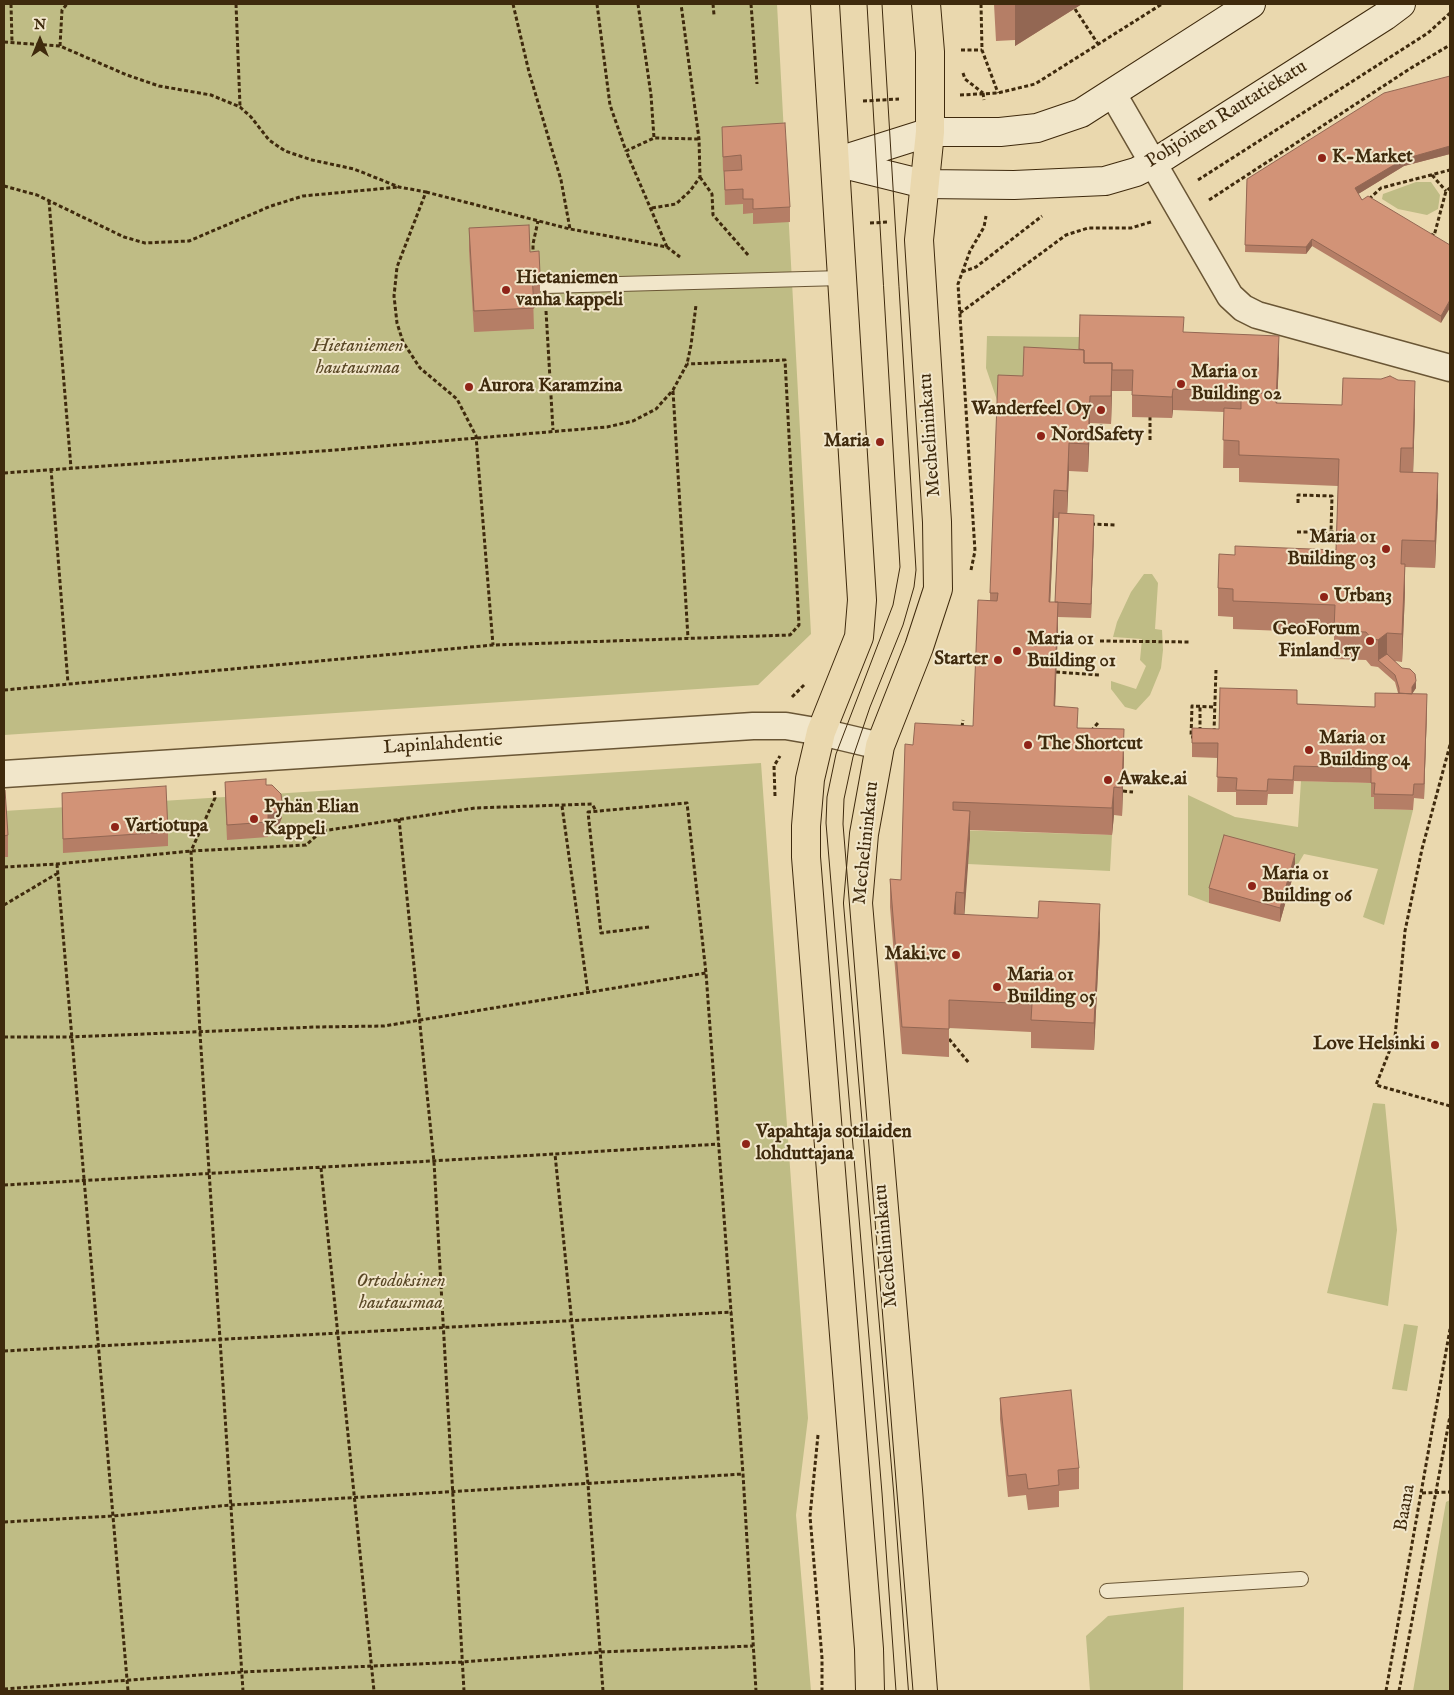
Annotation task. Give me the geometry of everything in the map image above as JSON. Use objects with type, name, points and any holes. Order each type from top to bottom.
[{"type":"main road","points":[[825,4],[862,600],[859,637],[821,732],[810,779],[806,826],[806,857],[866,1610],[870,1691]]},
{"type":"main road","name":"Mechelininkatu","points":[[923,1691],[908,1490],[858,903],[864,834],[880,746],[920,647],[938,588],[938,540],[920,250],[924,184],[930,132],[930,52],[926,4]]},
{"type":"main road","points":[[836,162],[930,132],[1000,132],[1037,128],[1081,113],[1251,4]]},
{"type":"main road","name":"Pohjoinen Rautatiekatu","points":[[836,162],[924,184],[1014,185],[1105,181],[1136,172],[1154,163],[1401,4]]},
{"type":"street","points":[[1113,94],[1154,163],[1187,225],[1230,296],[1243,308],[1257,316],[1450,368]]},
{"type":"street","name":"Lapinlahdentie","points":[[4,774],[753,726],[786,726],[880,746]]},
{"type":"lane","points":[[545,286],[842,278]]},
{"type":"lane","points":[[1106,1591],[1301,1579]]},
{"type":"path","points":[[11,4],[12,42]]},
{"type":"path","points":[[60,46],[62,10],[67,4]]},
{"type":"path","points":[[236,4],[240,107]]},
{"type":"path","points":[[513,4],[529,72],[561,180],[570,230]]},
{"type":"path","points":[[4,473],[334,450],[476,436],[607,427],[633,421],[656,409],[673,390],[686,364],[691,345],[696,304],[694,281],[692,268],[668,247],[626,151],[610,105],[597,4]]},
{"type":"path","points":[[638,4],[651,95],[654,138]]},
{"type":"path","points":[[681,4],[698,139],[700,177],[712,194],[713,215],[751,258]]},
{"type":"path","points":[[713,4],[714,15]]},
{"type":"path","points":[[751,4],[756,84]]},
{"type":"path","points":[[981,4],[982,50],[998,93]]},
{"type":"path","points":[[832,102],[998,93],[1035,84],[1162,4]]},
{"type":"path","points":[[1075,9],[1098,44]]},
{"type":"path","points":[[1195,182],[1428,33],[1450,13]]},
{"type":"path","points":[[4,42],[60,46],[135,78],[159,86],[211,95],[240,107],[251,116],[269,140],[285,151],[312,160],[354,169],[400,187],[426,192],[570,230],[668,247]]},
{"type":"path","points":[[1206,202],[1402,73],[1450,46]]},
{"type":"path","points":[[961,60],[960,50],[982,50]]},
{"type":"path","points":[[962,69],[965,79],[983,93],[984,102]]},
{"type":"path","points":[[626,151],[654,138],[698,139]]},
{"type":"path","points":[[1376,203],[1368,198],[1381,188],[1450,170]]},
{"type":"path","points":[[1432,174],[1446,191]]},
{"type":"path","points":[[652,208],[676,204],[690,191],[700,177]]},
{"type":"path","points":[[4,186],[49,201],[124,237],[145,243],[189,241],[271,206],[303,196],[400,187]]},
{"type":"path","points":[[1425,231],[1434,236],[1446,191],[1450,188]]},
{"type":"path","points":[[426,192],[397,266],[394,296],[397,323],[403,342],[420,368],[458,399],[476,436],[493,645]]},
{"type":"path","points":[[49,201],[71,468]]},
{"type":"path","points":[[962,272],[976,267],[1048,211]]},
{"type":"path","points":[[538,221],[533,244],[534,270],[544,269],[553,430]]},
{"type":"path","points":[[970,578],[975,552],[958,284],[970,251],[984,227]]},
{"type":"path","points":[[960,313],[1066,235],[1088,228],[1131,228]]},
{"type":"path","points":[[4,690],[68,683],[245,670],[493,645],[790,635],[799,625],[785,360],[686,364]]},
{"type":"path","points":[[673,390],[688,638]]},
{"type":"path","points":[[1150,417],[1150,440]]},
{"type":"path","points":[[1101,424],[1101,438],[1118,438]]},
{"type":"path","points":[[51,469],[68,683]]},
{"type":"path","points":[[1298,503],[1298,495],[1332,496],[1331,532]]},
{"type":"path","points":[[1090,524],[1117,525]]},
{"type":"path","points":[[1297,532],[1337,532]]},
{"type":"path","points":[[1100,641],[1190,642]]},
{"type":"path","points":[[1214,734],[1216,670]]},
{"type":"path","points":[[1056,672],[1099,674]]},
{"type":"path","points":[[1200,737],[1191,737],[1192,706],[1215,706]]},
{"type":"path","points":[[1200,706],[1200,742]]},
{"type":"path","points":[[962,728],[963,720]]},
{"type":"path","points":[[1087,735],[1098,723]]},
{"type":"path","points":[[1450,745],[1422,849],[1405,931],[1395,1037],[1376,1085],[1450,1106]]},
{"type":"path","points":[[211,760],[215,798],[192,851],[200,1033],[243,1691]]},
{"type":"path","points":[[1123,780],[1162,781]]},
{"type":"path","points":[[1123,791],[1133,792]]},
{"type":"path","points":[[649,927],[601,933],[588,812],[687,803],[706,974],[732,1312],[756,1691]]},
{"type":"path","points":[[4,867],[57,864],[192,851],[306,845],[322,831],[474,808],[592,804],[596,811]]},
{"type":"path","points":[[562,806],[588,992]]},
{"type":"path","points":[[400,820],[434,1162],[464,1691]]},
{"type":"path","points":[[57,864],[70,1037],[99,1345],[128,1691]]},
{"type":"path","points":[[4,905],[58,873]]},
{"type":"path","points":[[4,1037],[70,1037],[384,1026],[421,1022],[588,992],[706,974]]},
{"type":"path","points":[[949,1039],[969,1063]]},
{"type":"path","points":[[4,1186],[209,1172],[434,1162],[719,1144]]},
{"type":"path","points":[[555,1154],[588,1484],[604,1691]]},
{"type":"path","points":[[321,1168],[374,1691]]},
{"type":"path","points":[[4,1351],[443,1329],[732,1312]]},
{"type":"path","name":"Baana","points":[[1386,1691],[1450,1329]]},
{"type":"path","points":[[1400,1691],[1450,1416]]},
{"type":"path","points":[[4,1522],[113,1516],[232,1505],[743,1474]]},
{"type":"path","points":[[1422,1493],[1450,1492]]},
{"type":"path","points":[[4,1689],[128,1682],[242,1672],[461,1662],[600,1652],[753,1646]]},
{"type":"green space","name":"Hietaniemen hautausmaa","points":[[4,4],[777,4],[811,634],[758,685],[4,735]]},
{"type":"green space","points":[[1416,182],[1431,182],[1440,195],[1438,209],[1427,215],[1398,209],[1382,199],[1383,194]]},
{"type":"green space","points":[[987,336],[1080,337],[1079,377],[998,403],[986,368]]},
{"type":"green space","points":[[1144,574],[1152,574],[1158,583],[1155,629],[1162,630],[1163,650],[1161,668],[1150,695],[1136,710],[1125,707],[1111,689],[1111,681],[1136,689],[1146,666],[1140,660],[1142,639],[1113,637],[1117,622],[1131,592]]},
{"type":"green space","name":"Ortodoksinen hautausmaa","points":[[761,763],[808,1418],[796,1515],[811,1691],[4,1691],[4,811]]},
{"type":"green space","points":[[1301,781],[1371,783],[1375,797],[1375,809],[1413,810],[1384,925],[1363,917],[1378,869],[1304,854],[1295,869],[1224,850],[1209,903],[1188,895],[1188,795],[1235,817],[1298,827]]},
{"type":"green space","points":[[953,830],[1112,835],[1110,871],[968,864],[970,839]]},
{"type":"green space","points":[[1373,1103],[1385,1104],[1397,1230],[1388,1306],[1327,1293]]},
{"type":"green space","points":[[1404,1324],[1418,1326],[1407,1391],[1392,1389]]},
{"type":"green space","points":[[1450,1500],[1450,1691],[1413,1691],[1446,1502]]},
{"type":"green space","points":[[1184,1607],[1183,1691],[1090,1691],[1086,1636],[1108,1616]]},
{"type":"building","points":[[1450,76],[1450,146],[1404,159],[1355,188],[1362,200],[1368,196],[1450,245],[1450,300],[1441,316],[1312,239],[1306,247],[1245,245],[1247,179],[1384,93]]},
{"type":"building","points":[[785,123],[790,207],[753,209],[753,199],[743,199],[743,189],[725,190],[724,171],[742,170],[741,155],[723,157],[722,127]]},
{"type":"building","name":"Hietaniemen vanha kappeli","points":[[529,225],[530,252],[539,251],[540,274],[532,274],[534,308],[474,311],[469,228]]},
{"type":"building","name":"Maria 01 Building 02","points":[[1080,315],[1184,317],[1183,332],[1279,336],[1276,400],[1276,394],[1247,391],[1173,389],[1172,397],[1132,395],[1133,370],[1112,370],[1112,363],[1084,363],[1084,350],[1079,349]]},
{"type":"building","name":"Maria 01 Building 01","points":[[1024,347],[1084,350],[1084,363],[1112,363],[1111,396],[1090,396],[1088,444],[1069,443],[1067,491],[1054,490],[1049,602],[1058,602],[1054,706],[1078,708],[1077,728],[1124,729],[1122,788],[1114,787],[1112,808],[953,802],[953,810],[970,811],[964,893],[956,892],[954,914],[1038,918],[1039,901],[1100,904],[1094,1023],[1031,1020],[1032,1004],[949,1000],[949,1029],[902,1027],[890,879],[901,880],[905,744],[913,745],[915,723],[973,726],[978,600],[997,601],[998,593],[990,593],[998,375],[1023,376]]},
{"type":"building","name":"Maria 01 Building 03","points":[[1390,376],[1398,380],[1415,381],[1413,448],[1401,448],[1400,472],[1438,473],[1435,541],[1402,540],[1401,564],[1405,564],[1402,634],[1387,633],[1378,640],[1371,638],[1366,632],[1334,631],[1335,605],[1233,601],[1233,589],[1218,588],[1219,554],[1235,555],[1235,546],[1336,550],[1339,459],[1239,455],[1239,441],[1223,440],[1224,408],[1241,409],[1241,400],[1246,400],[1246,392],[1276,394],[1276,403],[1342,405],[1343,378],[1381,379]]},
{"type":"building","points":[[1059,513],[1094,515],[1091,604],[1055,602]]},
{"type":"building","points":[[1387,654],[1402,668],[1410,669],[1415,674],[1416,681],[1412,687],[1412,694],[1399,693],[1395,675],[1378,660]]},
{"type":"building","name":"Maria 01 Building 04","points":[[1220,688],[1297,690],[1297,704],[1375,707],[1375,693],[1427,694],[1424,784],[1414,784],[1413,795],[1374,794],[1375,783],[1371,783],[1371,768],[1294,766],[1293,780],[1268,779],[1267,791],[1236,790],[1237,778],[1217,777],[1218,743],[1192,743],[1192,728],[1219,729]]},
{"type":"building","name":"Pyhän Elian Kappeli","points":[[266,779],[266,785],[272,785],[281,794],[282,802],[279,811],[268,814],[268,822],[227,825],[225,782]]},
{"type":"building","name":"Vartiotupa","points":[[166,786],[168,832],[63,839],[62,793]]},
{"type":"building","points":[[4,790],[8,835],[4,836]]},
{"type":"building","name":"Maria 01 Building 06","points":[[1224,835],[1295,854],[1280,908],[1209,888]]},
{"type":"building","points":[[1071,1390],[1079,1468],[1058,1470],[1059,1485],[1028,1489],[1026,1474],[1008,1476],[1000,1398]]},
{"type":"tram line","points":[[867,4],[900,567],[893,605],[836,754],[827,797],[826,823],[882,1493],[896,1691]]},
{"type":"tram line","points":[[882,4],[916,570],[914,587],[903,625],[870,707],[853,757],[844,799],[843,824],[913,1691]]},
{"type":"place","name":"K-Market","points":[[1322,158]]},
{"type":"place","name":"Hietaniemen vanha kappeli","points":[[506,290]]},
{"type":"place","name":"Maria 01 Building 02","points":[[1181,384]]},
{"type":"place","name":"Aurora Karamzina","points":[[469,387]]},
{"type":"place","name":"Wanderfeel Oy","points":[[1101,410]]},
{"type":"place","name":"NordSafety","points":[[1041,436]]},
{"type":"place","name":"Maria","points":[[880,442]]},
{"type":"place","name":"Maria 01 Building 03","points":[[1386,549]]},
{"type":"place","name":"Urban3","points":[[1324,597]]},
{"type":"place","name":"GeoForum Finland ry","points":[[1370,641]]},
{"type":"place","name":"Maria 01 Building 01","points":[[1017,651]]},
{"type":"place","name":"Starter","points":[[998,660]]},
{"type":"place","name":"The Shortcut","points":[[1028,745]]},
{"type":"place","name":"Maria 01 Building 04","points":[[1309,750]]},
{"type":"place","name":"Awake.ai","points":[[1108,780]]},
{"type":"place","name":"Pyhän Elian Kappeli","points":[[254,819]]},
{"type":"place","name":"Vartiotupa","points":[[115,827]]},
{"type":"place","name":"Maria 01 Building 06","points":[[1252,886]]},
{"type":"place","name":"Maki.vc","points":[[956,955]]},
{"type":"place","name":"Maria 01 Building 05","points":[[997,987]]},
{"type":"place","name":"Love Helsinki","points":[[1435,1045]]},
{"type":"place","name":"Vapahtaja sotilaiden lohduttajana","points":[[746,1144]]}]
